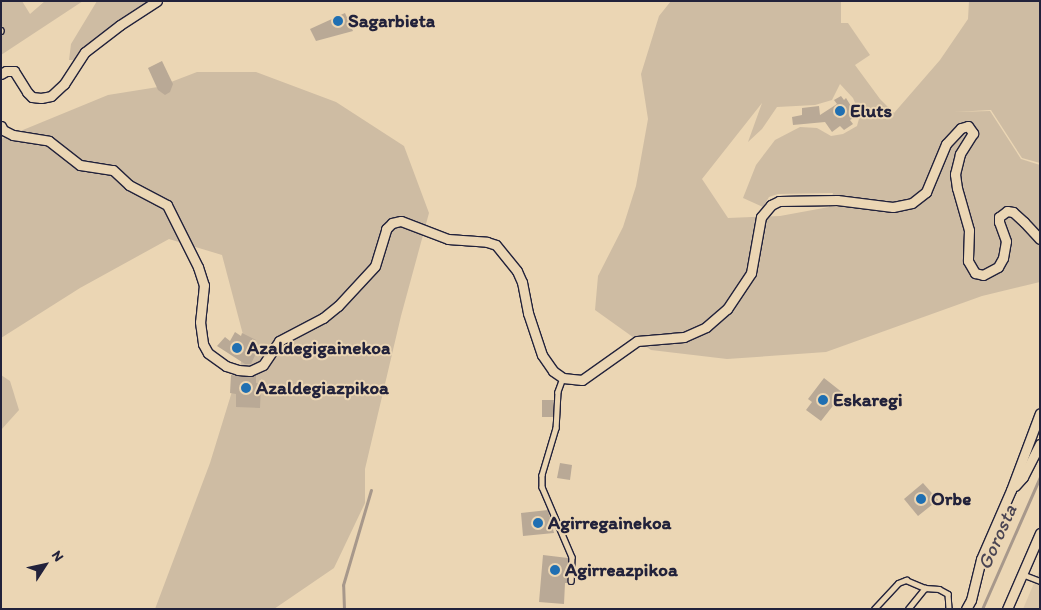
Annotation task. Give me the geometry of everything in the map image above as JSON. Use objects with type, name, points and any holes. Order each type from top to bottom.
[{"type":"street","points":[[1,74],[6,71],[14,71],[32,97],[51,96],[64,84],[85,52],[120,24],[157,1]]},
{"type":"street","points":[[1,126],[3,130],[13,135],[49,141],[80,165],[113,170],[129,185],[167,206],[198,267],[204,285],[200,322],[203,344],[208,353],[226,366],[250,371],[263,365],[279,341],[323,318],[338,306],[375,266],[386,229],[392,223],[401,221],[448,239],[487,242],[496,245],[522,282],[528,313],[542,355],[553,371],[563,378],[582,380],[637,341],[684,337],[706,327],[720,315],[737,297],[751,273],[761,218],[771,205],[779,201],[789,200],[837,200],[893,207],[912,203],[926,192],[946,144],[961,128],[968,126],[973,134],[960,154],[955,174],[969,230],[968,261],[975,273],[983,275],[992,272],[1003,258],[1006,241],[999,222],[1000,217],[1007,211],[1013,212],[1040,239]]},
{"type":"street","points":[[966,609],[981,559],[1011,490],[1040,413]]},
{"type":"street","points":[[1011,490],[1023,478],[1040,444]]},
{"type":"street","points":[[1007,609],[1040,533]]},
{"type":"lane","points":[[563,378],[558,392],[556,428],[542,474],[542,488],[572,557],[572,581]]},
{"type":"lane","points":[[1022,574],[1040,581]]},
{"type":"lane","points":[[874,609],[898,583],[906,580],[925,588],[939,589],[948,594],[949,609]]},
{"type":"lane","points":[[908,609],[925,588]]},
{"type":"shaded area","points":[[1,1],[22,1],[30,14],[45,1],[83,1],[1,55]]},
{"type":"shaded area","points":[[97,1],[149,1],[78,53],[74,60],[69,60],[71,44]]},
{"type":"shaded area","points":[[671,1],[841,1],[841,23],[848,23],[870,55],[855,65],[880,99],[894,113],[940,60],[968,19],[969,1],[1040,1],[1040,163],[1022,158],[991,110],[954,112],[990,111],[1021,159],[1040,165],[1040,282],[982,296],[826,352],[727,359],[651,350],[595,310],[598,276],[623,227],[636,186],[648,119],[641,74],[659,16]],"holes":[[[840,84],[853,98],[860,115],[857,126],[843,134],[831,136],[817,128],[800,127],[775,140],[756,165],[743,198],[763,207],[769,197],[778,194],[833,193],[829,207],[780,216],[728,218],[702,179],[762,103],[748,142],[762,129],[777,107],[815,105],[832,100]]]},
{"type":"shaded area","points":[[197,72],[256,72],[336,102],[404,146],[429,213],[401,316],[365,469],[365,503],[334,568],[274,609],[155,609],[210,463],[246,346],[222,255],[169,239],[80,288],[1,338],[1,139],[108,95],[158,87]]},
{"type":"shaded area","points":[[1,375],[10,381],[19,410],[1,430]]},
{"type":"shaded area","points":[[1040,569],[1040,609],[1023,609]]},
{"type":"building","name":"Sagarbieta","points":[[345,13],[353,31],[316,41],[310,29]]},
{"type":"building","points":[[162,61],[173,84],[170,92],[165,95],[158,90],[148,68]]},
{"type":"building","name":"Eluts","points":[[841,96],[844,100],[846,98],[857,116],[850,120],[853,124],[844,130],[840,126],[832,132],[825,122],[793,125],[792,117],[802,115],[802,108],[819,106],[820,115],[837,104],[834,100]]},
{"type":"building","name":"Azaldegigainekoa","points":[[235,332],[241,336],[242,333],[256,340],[253,346],[258,349],[251,364],[245,364],[217,346],[225,337],[230,341]]},
{"type":"building","name":"Azaldegiazpikoa","points":[[231,375],[249,377],[256,375],[256,383],[261,384],[260,408],[236,407],[236,394],[230,393]]},
{"type":"building","name":"Eskaregi","points":[[824,378],[843,393],[821,421],[806,410],[812,402],[808,399]]},
{"type":"building","points":[[542,400],[554,400],[553,417],[542,417]]},
{"type":"building","points":[[560,463],[572,465],[570,480],[557,478]]},
{"type":"building","name":"Orbe","points":[[923,483],[938,500],[918,516],[904,499]]},
{"type":"building","name":"Agirregainekoa","points":[[548,510],[554,533],[523,536],[521,513]]},
{"type":"building","name":"Agirreazpikoa","points":[[543,555],[568,558],[568,583],[565,583],[564,604],[539,602]]},
{"type":"waterway","name":"Gorosta","points":[[982,609],[1040,477]]},
{"type":"waterway","points":[[344,609],[343,585],[371,490]]},
{"type":"place","name":"Sagarbieta","points":[[338,21]]},
{"type":"place","name":"Eluts","points":[[840,111]]},
{"type":"place","name":"Azaldegigainekoa","points":[[237,348]]},
{"type":"place","name":"Azaldegiazpikoa","points":[[246,388]]},
{"type":"place","name":"Eskaregi","points":[[823,400]]},
{"type":"place","name":"Orbe","points":[[921,499]]},
{"type":"place","name":"Agirregainekoa","points":[[538,523]]},
{"type":"place","name":"Agirreazpikoa","points":[[555,570]]}]
